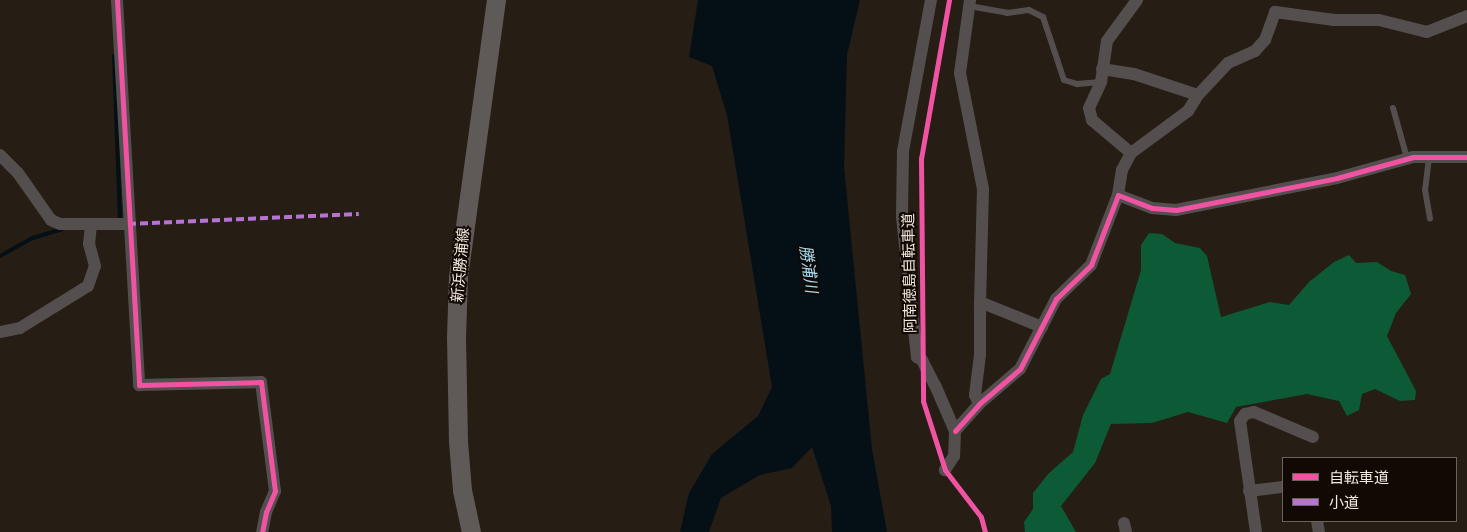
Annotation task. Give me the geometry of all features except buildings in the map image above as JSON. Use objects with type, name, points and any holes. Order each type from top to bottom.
[{"type":"main road","name":"新浜勝浦線","points":[[471,532],[462,490],[458,432],[458,277],[496,0]]},
{"type":"street","points":[[117,0],[128,224],[139,385],[261,382],[275,491],[266,512],[262,532]]},
{"type":"street","points":[[931,0],[903,151],[902,217],[917,357],[922,360],[935,385],[955,431],[954,456],[945,470]]},
{"type":"street","points":[[1131,153],[1092,120],[1089,113],[1101,82],[1107,41],[1137,0]]},
{"type":"street","points":[[969,3],[960,73],[983,189],[980,355],[975,395],[979,404]]},
{"type":"street","points":[[955,431],[979,404],[1020,369],[1056,299],[1091,265],[1118,195],[1122,170],[1131,153],[1176,121],[1228,63],[1255,52],[1265,40],[1275,12],[1334,20],[1379,20],[1427,32],[1467,16]]},
{"type":"street","points":[[1102,68],[1134,74],[1198,95]]},
{"type":"street","points":[[0,155],[18,173],[51,220],[60,224],[128,224]]},
{"type":"street","points":[[1118,195],[1152,208],[1176,210],[1319,182],[1407,158],[1467,157]]},
{"type":"street","points":[[0,332],[20,328],[88,286],[94,266],[88,244],[91,225]]},
{"type":"street","points":[[980,302],[1042,327]]},
{"type":"street","points":[[1256,532],[1240,429],[1245,414],[1254,412],[1266,416],[1313,437]]},
{"type":"street","points":[[1250,491],[1282,487]]},
{"type":"lane","points":[[969,3],[1007,14],[1028,10],[1043,17],[1064,80],[1077,84],[1101,82]]},
{"type":"lane","points":[[1393,108],[1407,158]]},
{"type":"lane","points":[[1428,158],[1425,190],[1430,219]]},
{"type":"green space","points":[[1149,233],[1162,234],[1175,243],[1200,248],[1207,256],[1221,317],[1270,302],[1289,305],[1309,282],[1334,262],[1349,255],[1356,263],[1377,262],[1391,271],[1405,275],[1411,294],[1396,313],[1387,336],[1416,391],[1415,400],[1400,401],[1375,389],[1362,394],[1359,410],[1347,416],[1339,401],[1307,394],[1236,407],[1227,423],[1188,412],[1152,423],[1111,424],[1095,463],[1061,506],[1076,532],[1025,532],[1024,522],[1033,509],[1033,493],[1048,474],[1073,452],[1083,415],[1101,379],[1110,374],[1141,270],[1141,245]]},
{"type":"water","name":"勝浦川","points":[[698,0],[860,0],[847,55],[844,167],[872,449],[887,532],[832,532],[831,506],[812,447],[792,468],[760,475],[721,498],[709,532],[680,532],[689,493],[712,454],[758,416],[772,387],[727,115],[712,66],[689,57]]},
{"type":"waterway","points":[[114,56],[120,221]]},
{"type":"waterway","points":[[0,256],[33,238],[62,229]]},
{"type":"marked path","points":[[128,224],[359,214]]},
{"type":"cycle path","points":[[117,0],[139,385],[261,382],[275,491],[266,512],[262,532]]},
{"type":"cycle path","name":"阿南徳島自転車道","points":[[949,0],[921,158],[923,401],[945,470],[981,517],[985,532]]},
{"type":"cycle path","points":[[955,431],[979,404],[1020,369],[1056,299],[1091,265],[1118,195],[1152,208],[1176,210],[1337,178],[1413,157],[1467,157]]}]
